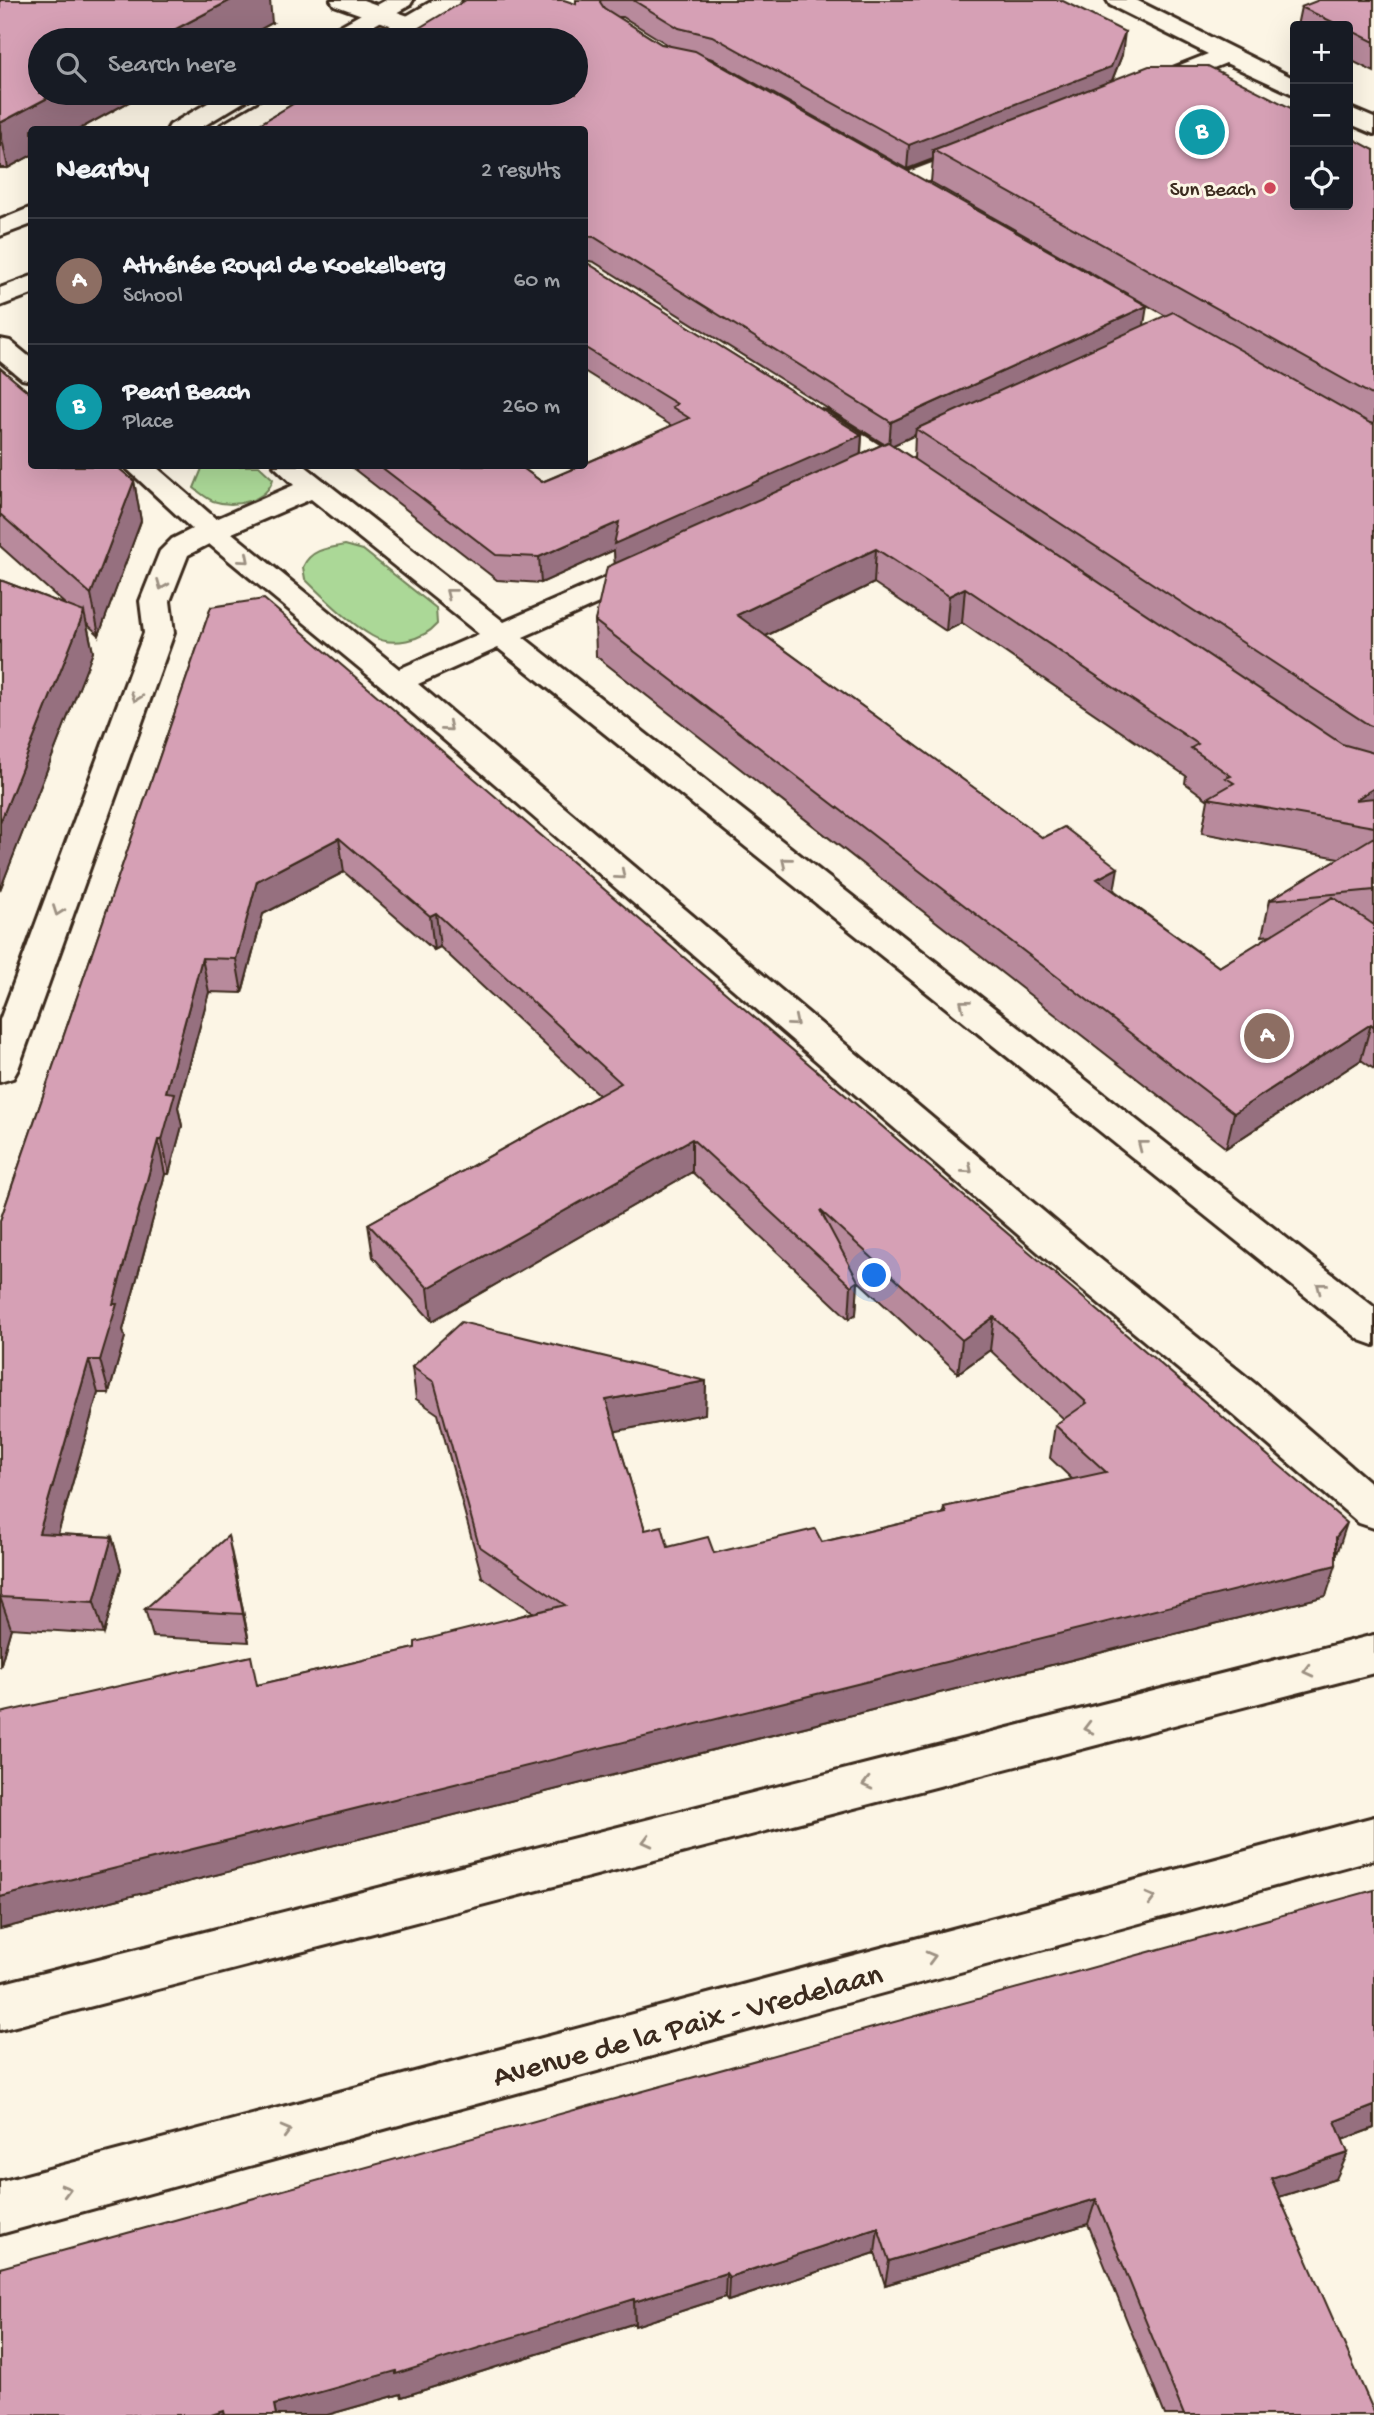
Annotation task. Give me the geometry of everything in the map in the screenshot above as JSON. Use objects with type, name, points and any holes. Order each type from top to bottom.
[{"type":"street","points":[[342,0],[409,24]]},
{"type":"street","points":[[353,28],[402,0]]},
{"type":"street","points":[[402,28],[450,0]]},
{"type":"street","points":[[1118,0],[1290,85]]},
{"type":"street","points":[[1135,91],[1228,54]]},
{"type":"street","points":[[185,126],[221,105]]},
{"type":"street","points":[[237,126],[273,105]]},
{"type":"street","points":[[1353,116],[1374,127]]},
{"type":"street","points":[[904,183],[1007,142]]},
{"type":"street","points":[[880,169],[928,196]]},
{"type":"street","points":[[0,229],[28,216]]},
{"type":"street","points":[[0,229],[28,236]]},
{"type":"street","points":[[0,298],[28,286]]},
{"type":"street","points":[[0,347],[28,370]]},
{"type":"street","points":[[795,404],[936,493]]},
{"type":"street","points":[[854,477],[919,446]]},
{"type":"street","points":[[141,469],[1374,1511]]},
{"type":"street","points":[[292,469],[1374,1329]]},
{"type":"street","points":[[0,1069],[159,633],[155,601],[175,551],[212,531],[315,487]]},
{"type":"street","points":[[396,682],[678,557]]},
{"type":"street","points":[[0,2007],[1374,1654]]},
{"type":"street","name":"Avenue de la Paix - Vredelaan","points":[[0,2208],[1374,1838]]},
{"type":"green space","points":[[202,469],[262,469],[273,479],[264,493],[240,503],[210,500],[194,488]]},
{"type":"green space","points":[[345,545],[363,550],[436,608],[437,624],[416,638],[398,642],[380,640],[346,617],[305,579],[303,567],[315,553]]},
{"type":"building","points":[[0,0],[231,0],[178,28],[28,28],[28,105],[34,105],[0,123]]},
{"type":"building","points":[[466,0],[564,0],[576,4],[576,0],[601,0],[604,8],[661,44],[695,51],[1147,306],[891,422],[594,237],[588,236],[588,126],[257,126],[291,105],[588,105],[588,28],[419,28]]},
{"type":"building","points":[[633,0],[1061,0],[1125,32],[1111,67],[909,145],[712,36],[679,28]]},
{"type":"building","points":[[1319,0],[1374,0],[1374,42],[1353,32],[1353,21],[1330,21],[1301,7]]},
{"type":"building","points":[[1149,66],[1208,66],[1290,107],[1290,210],[1353,210],[1353,139],[1374,150],[1374,396],[933,150]]},
{"type":"building","points":[[588,264],[862,435],[614,544],[619,522],[539,557],[496,555],[384,469],[524,469],[542,482],[574,469],[588,469],[588,462],[689,418],[672,407],[677,404],[588,349]]},
{"type":"building","points":[[1173,312],[1374,424],[1374,727],[916,429]]},
{"type":"building","points":[[0,368],[28,392],[28,469],[120,469],[134,481],[91,594],[0,514]]},
{"type":"building","points":[[888,442],[1342,744],[1374,753],[1374,788],[1355,800],[1374,798],[1374,827],[1208,798],[1234,783],[1226,778],[1231,776],[1191,748],[1198,744],[965,588],[949,596],[876,549],[737,615],[1043,838],[1064,827],[1118,868],[1097,879],[1219,967],[1333,897],[1374,925],[1374,1027],[1371,1024],[1234,1113],[595,621],[607,567]]},
{"type":"building","points":[[0,580],[84,612],[0,823]]},
{"type":"building","points":[[264,599],[1347,1523],[1336,1537],[1336,1565],[0,1897],[0,1713],[251,1656],[257,1685],[415,1648],[415,1642],[565,1605],[479,1546],[434,1382],[412,1367],[461,1322],[706,1381],[606,1400],[645,1530],[662,1526],[668,1547],[708,1537],[714,1553],[815,1529],[822,1542],[946,1513],[944,1507],[1106,1472],[1055,1425],[1087,1403],[994,1317],[962,1340],[820,1210],[858,1281],[851,1286],[692,1139],[428,1288],[368,1224],[621,1083],[436,913],[430,916],[339,838],[257,881],[236,959],[202,958],[166,1092],[175,1093],[162,1140],[158,1140],[113,1304],[117,1304],[100,1360],[89,1360],[39,1533],[112,1537],[94,1602],[0,1597],[0,1221],[211,607]]},
{"type":"building","points":[[1374,837],[1374,890],[1270,900]]},
{"type":"building","points":[[228,1536],[243,1614],[145,1609]]},
{"type":"building","points":[[1374,1890],[1374,2106],[1335,2121],[1348,2153],[1271,2178],[1374,2415],[1184,2415],[1096,2199],[889,2261],[878,2228],[729,2277],[726,2273],[396,2374],[396,2371],[274,2405],[276,2415],[225,2415],[224,2411],[211,2415],[0,2415],[0,2268]]},
{"type":"place","name":"Pearl Beach","points":[[1202,132]]},
{"type":"place","name":"Sun Beach","points":[[1270,188]]},
{"type":"place","name":"Athénée Royal de Koekelberg","points":[[1267,1036]]}]
